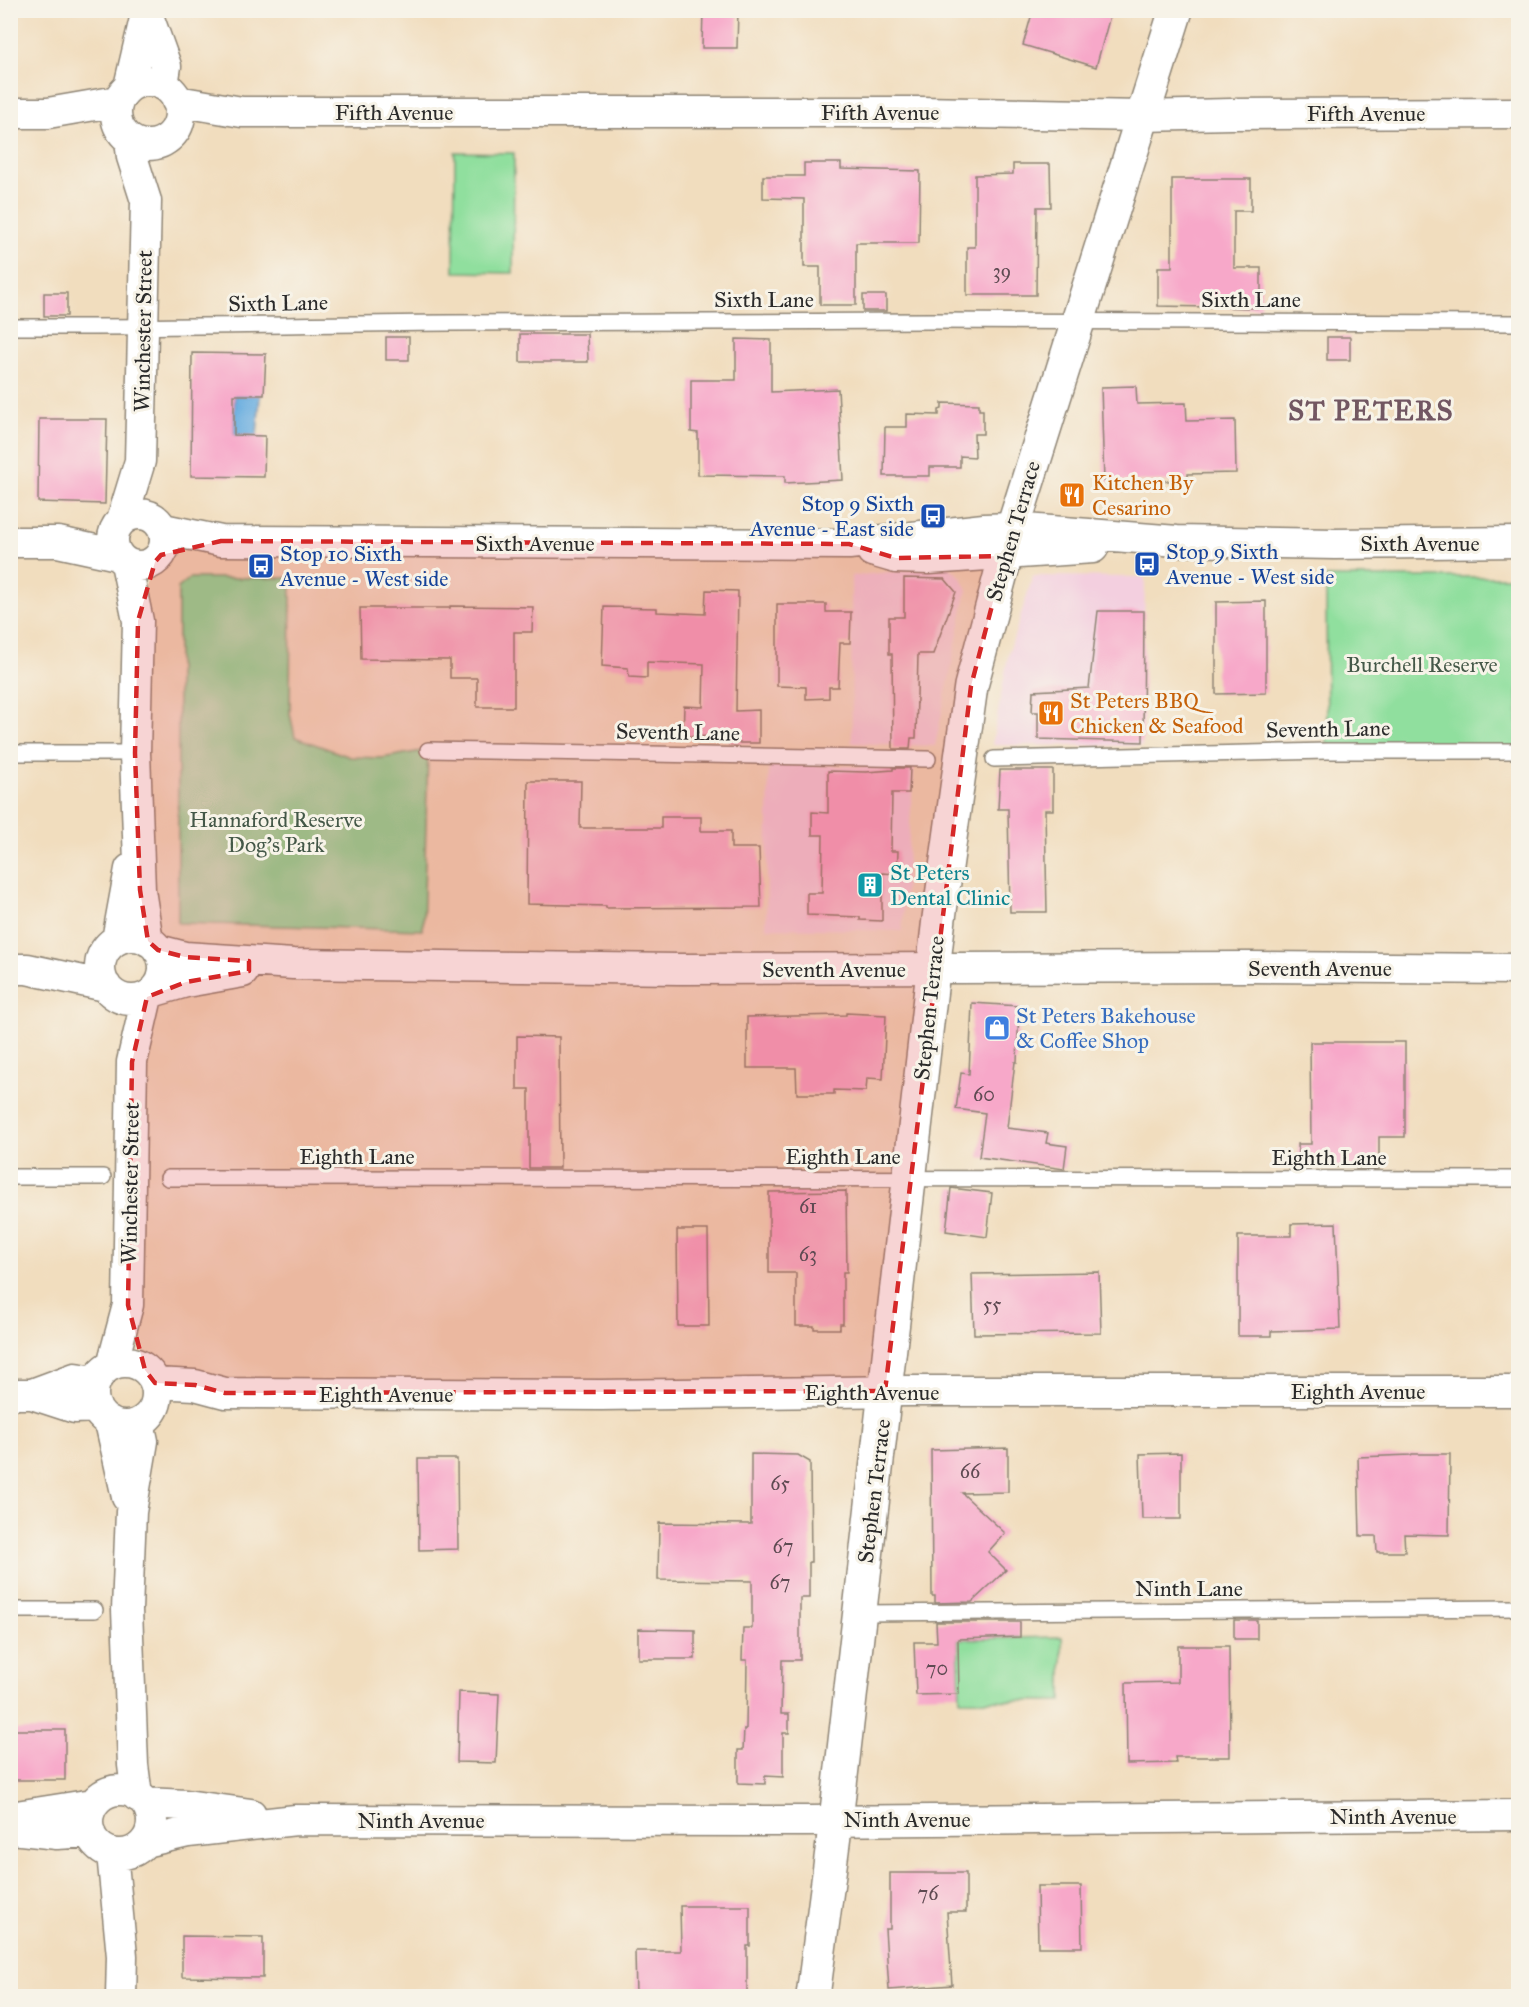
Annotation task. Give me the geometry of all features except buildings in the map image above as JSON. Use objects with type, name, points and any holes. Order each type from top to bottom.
[{"type":"main road","name":"Stephen Terrace","points":[[813,1996],[836,1820],[939,918],[971,686],[1009,542],[1176,10]]},
{"type":"street","name":"Winchester Street","points":[[147,12],[124,113],[132,157],[146,201],[140,461],[148,591],[138,621],[135,753],[140,890],[153,945]]},
{"type":"street","name":"Winchester Street","points":[[146,201],[161,162],[169,114],[166,66],[147,12]]},
{"type":"street","points":[[152,81],[169,114],[145,145],[124,113],[140,82],[152,81]]},
{"type":"street","name":"Fifth Avenue","points":[[169,114],[896,111],[1142,116],[1518,113]]},
{"type":"street","points":[[10,113],[124,113]]},
{"type":"street","name":"Winchester Street","points":[[140,461],[113,536],[113,546],[146,547]]},
{"type":"street","name":"Sixth Avenue","points":[[58,542],[119,523],[135,514],[143,514],[146,547]]},
{"type":"street","name":"Sixth Avenue","points":[[10,542],[146,547],[221,541],[849,544],[896,558],[928,559],[1009,542],[1178,541],[1335,544],[1518,542]]},
{"type":"street","name":"Winchester Street","points":[[111,945],[138,831]]},
{"type":"street","points":[[127,937],[138,937],[153,945],[163,960],[164,971],[162,982],[151,994],[137,1000],[127,1000],[112,991],[19,969],[111,945],[127,937]]},
{"type":"street","points":[[111,945],[101,962],[101,975],[112,991]]},
{"type":"street","name":"Seventh Avenue","points":[[153,945],[186,957],[293,964],[679,969],[1518,969]]},
{"type":"street","name":"Seventh Avenue","points":[[151,994],[186,982],[293,964]]},
{"type":"street","name":"Winchester Street","points":[[112,991],[132,1062]]},
{"type":"street","name":"Winchester Street","points":[[142,1800],[133,1765],[127,1610],[131,1512],[143,1441],[125,1395],[137,1346],[136,1329],[128,1305],[132,1062],[151,994]]},
{"type":"street","name":"Eighth Avenue","points":[[21,1394],[75,1408],[125,1395],[195,1385],[225,1393],[601,1395],[885,1391],[1518,1391]]},
{"type":"street","name":"Winchester Street","points":[[96,1810],[115,1765],[129,1671]]},
{"type":"street","points":[[10,1828],[57,1833],[125,1790],[142,1800],[151,1814],[152,1828],[130,1848],[96,1844],[96,1810]]},
{"type":"street","name":"Ninth Avenue","points":[[142,1800],[296,1820]]},
{"type":"street","points":[[10,1816],[96,1810]]},
{"type":"street","name":"Ninth Avenue","points":[[130,1848],[188,1832],[296,1820],[836,1820],[1518,1815]]},
{"type":"street","points":[[121,1996],[122,1956],[134,1888],[130,1848]]},
{"type":"lane","name":"Sixth Lane","points":[[10,327],[1078,321],[1518,323]]},
{"type":"lane","name":"Seventh Lane","points":[[428,750],[928,759]]},
{"type":"lane","name":"Seventh Lane","points":[[994,759],[1327,751],[1518,751]]},
{"type":"lane","points":[[10,753],[135,753]]},
{"type":"lane","points":[[10,1177],[103,1176]]},
{"type":"lane","name":"Eighth Lane","points":[[168,1178],[1518,1179]]},
{"type":"lane","name":"Ninth Lane","points":[[860,1613],[1518,1608]]},
{"type":"lane","points":[[10,1610],[95,1610]]},
{"type":"highlighted area","points":[[221,541],[849,544],[896,558],[1005,556],[971,686],[885,1391],[225,1393],[195,1385],[155,1383],[145,1370],[128,1305],[132,1062],[147,997],[186,982],[249,971],[249,961],[185,957],[158,950],[148,941],[140,890],[135,753],[138,621],[155,562],[161,555]]},
{"type":"shaded area","points":[[948,566],[961,577],[967,589],[935,746],[852,743],[851,576]]},
{"type":"shaded area","points":[[1033,576],[1145,577],[1142,746],[992,745],[1008,656]]},
{"type":"shaded area","points":[[769,764],[914,768],[902,931],[766,928]]},
{"type":"green space","points":[[455,152],[514,153],[513,273],[454,272]]},
{"type":"green space","name":"Burchell Reserve","points":[[1326,577],[1518,577],[1518,751],[1327,751]]},
{"type":"green space","name":"Hannaford Reserve Dog's Park","points":[[190,578],[291,578],[290,714],[295,737],[350,757],[382,758],[428,750],[423,930],[178,923],[178,588]]},
{"type":"green space","points":[[1062,1637],[1062,1701],[960,1700],[958,1639]]},
{"type":"water","points":[[234,395],[260,395],[257,436],[234,435]]},
{"type":"place","name":"Kitchen By Cesarino","points":[[1072,495]]},
{"type":"place","name":"Stop 9 Sixth Avenue - East side","points":[[933,516]]},
{"type":"place","name":"Stop 9 Sixth Avenue - West side","points":[[1147,564]]},
{"type":"place","name":"Stop 10 Sixth Avenue - West side","points":[[261,566]]},
{"type":"place","name":"St Peters BBQ Chicken & Seafood","points":[[1051,713]]},
{"type":"place","name":"St Peters Dental Clinic","points":[[870,885]]},
{"type":"place","name":"St Peters Bakehouse & Coffee Shop","points":[[997,1028]]},
{"type":"district","name":"ST PETERS","points":[[1371,410]]}]
